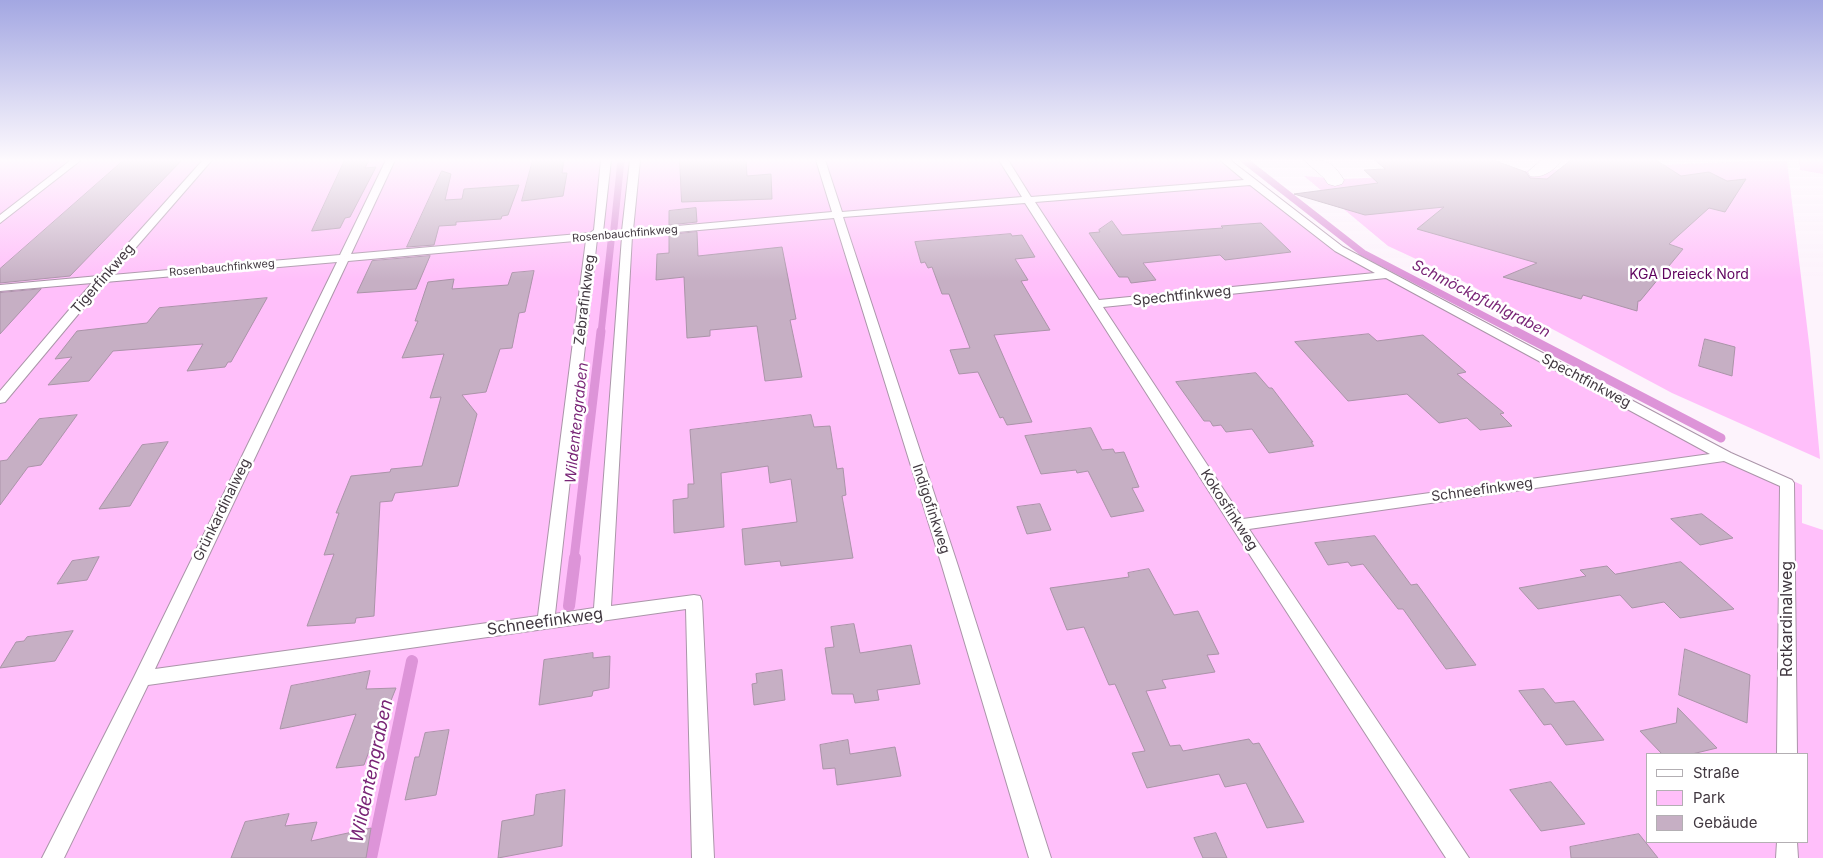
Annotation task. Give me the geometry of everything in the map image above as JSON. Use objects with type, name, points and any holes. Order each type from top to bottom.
[{"type":"lane","points":[[0,220],[26,200]]},
{"type":"lane","name":"Tigerfinkweg","points":[[0,400],[103,278],[172,200]]},
{"type":"lane","name":"Grünkardinalweg","points":[[53,858],[142,678],[371,200]]},
{"type":"lane","name":"Zebrafinkweg","points":[[546,622],[592,237],[599,231],[602,200]]},
{"type":"lane","points":[[602,613],[631,200]]},
{"type":"lane","name":"Indigofinkweg","points":[[832,200],[950,566],[1040,858]]},
{"type":"lane","name":"Rosenbauchfinkweg","points":[[0,288],[836,215],[1038,200]]},
{"type":"lane","name":"Spechtfinkweg","points":[[1274,200],[1339,250],[1726,456],[1787,483]]},
{"type":"lane","name":"Kokosfinkweg","points":[[1027,201],[1097,304],[1238,525],[1458,858]]},
{"type":"lane","name":"Spechtfinkweg","points":[[1097,304],[1387,275]]},
{"type":"lane","name":"Schneefinkweg","points":[[1238,525],[1726,456]]},
{"type":"lane","name":"Rotkardinalweg","points":[[1787,483],[1787,753]]},
{"type":"lane","name":"Schneefinkweg","points":[[142,678],[602,613],[694,602],[702,858]]},
{"type":"lane","points":[[1787,843],[1787,858]]},
{"type":"green space","points":[[0,200],[1283,200],[1345,248],[1720,448],[1802,485],[1802,523],[1823,530],[1823,858],[0,858]]},
{"type":"green space","name":"KGA Dreieck Nord","points":[[1333,200],[1792,200],[1810,351],[1820,459],[1672,393],[1455,277],[1388,246]]},
{"type":"building","points":[[78,200],[143,200],[70,276],[0,283],[0,269]]},
{"type":"building","points":[[326,200],[359,200],[350,217],[345,218],[340,228],[312,231]]},
{"type":"building","points":[[429,200],[513,200],[508,215],[502,216],[501,219],[456,222],[456,225],[439,226],[434,245],[407,247]]},
{"type":"building","points":[[682,200],[741,200],[682,202]]},
{"type":"building","points":[[1314,200],[1733,200],[1725,212],[1709,208],[1669,244],[1683,249],[1640,301],[1638,301],[1637,311],[1583,295],[1581,299],[1503,277],[1537,263],[1417,229],[1444,207],[1365,215]]},
{"type":"building","points":[[696,208],[697,222],[669,225],[669,211]]},
{"type":"building","points":[[1112,221],[1122,235],[1223,228],[1221,226],[1261,223],[1291,252],[1225,260],[1220,255],[1143,263],[1156,280],[1131,283],[1128,277],[1119,277],[1089,233],[1100,232],[1099,230]]},
{"type":"building","points":[[697,232],[698,256],[782,247],[796,319],[790,320],[802,377],[765,381],[757,326],[710,330],[710,336],[687,338],[684,277],[656,280],[657,254],[669,253],[669,235]]},
{"type":"building","points":[[1011,234],[1012,236],[1022,235],[1035,257],[1015,259],[1028,280],[1021,281],[1050,330],[994,335],[1032,422],[1007,425],[1003,417],[1000,418],[978,372],[959,374],[950,350],[970,348],[949,294],[942,294],[932,267],[928,268],[925,262],[921,263],[915,242]]},
{"type":"building","points":[[430,256],[416,289],[357,293],[372,261]]},
{"type":"building","points":[[534,271],[525,312],[519,313],[512,348],[500,349],[486,392],[462,395],[477,414],[458,486],[395,493],[392,501],[380,502],[374,616],[356,618],[355,623],[307,626],[334,554],[324,555],[339,513],[336,513],[351,476],[422,466],[441,397],[430,398],[444,354],[402,358],[418,321],[415,321],[428,282],[454,279],[452,289],[508,285],[512,273]]},
{"type":"building","points":[[41,289],[0,334],[0,293]]},
{"type":"building","points":[[267,298],[231,362],[228,362],[225,367],[187,371],[203,344],[113,351],[89,381],[48,385],[72,357],[55,359],[77,331],[147,323],[159,308]]},
{"type":"building","points":[[1369,334],[1377,341],[1423,335],[1466,372],[1457,374],[1504,413],[1500,414],[1512,426],[1480,430],[1467,418],[1439,423],[1407,394],[1348,401],[1295,342]]},
{"type":"building","points":[[1705,339],[1735,347],[1732,376],[1699,366]]},
{"type":"building","points":[[1256,373],[1269,388],[1272,388],[1313,442],[1311,442],[1314,446],[1269,453],[1252,429],[1226,432],[1221,425],[1213,426],[1210,421],[1204,421],[1176,382]]},
{"type":"building","points":[[77,415],[41,465],[28,467],[0,505],[0,461],[7,460],[39,419]]},
{"type":"building","points":[[811,415],[814,427],[830,426],[837,469],[843,468],[846,495],[842,496],[853,558],[781,566],[780,561],[745,565],[742,529],[797,522],[791,479],[770,483],[768,466],[721,473],[724,527],[674,533],[673,500],[688,498],[688,484],[694,484],[690,430]]},
{"type":"building","points":[[1091,428],[1102,450],[1113,449],[1115,453],[1124,452],[1139,487],[1132,488],[1144,511],[1111,517],[1088,471],[1077,473],[1076,470],[1041,474],[1025,436]]},
{"type":"building","points":[[168,442],[130,506],[99,509],[142,445]]},
{"type":"building","points":[[1040,504],[1051,530],[1027,534],[1017,507]]},
{"type":"building","points":[[1702,514],[1733,538],[1700,545],[1671,519]]},
{"type":"building","points":[[1375,536],[1411,585],[1417,584],[1476,665],[1446,669],[1403,609],[1398,609],[1363,564],[1351,566],[1348,562],[1328,565],[1315,543]]},
{"type":"building","points":[[99,557],[87,580],[57,584],[72,561]]},
{"type":"building","points":[[1681,562],[1734,609],[1680,618],[1664,602],[1632,608],[1620,595],[1538,609],[1519,588],[1586,576],[1580,570],[1607,566],[1615,574]]},
{"type":"building","points":[[1149,569],[1174,615],[1198,611],[1219,654],[1207,655],[1215,672],[1162,680],[1166,688],[1146,691],[1170,746],[1180,745],[1183,751],[1249,739],[1253,744],[1259,743],[1304,822],[1267,828],[1246,783],[1225,787],[1219,774],[1147,788],[1132,753],[1145,751],[1115,684],[1109,685],[1084,627],[1067,630],[1050,588],[1129,577],[1128,573]]},
{"type":"building","points":[[854,624],[860,653],[911,645],[920,684],[877,690],[879,700],[855,703],[853,694],[832,694],[825,648],[834,647],[831,627]]},
{"type":"building","points":[[73,631],[55,661],[0,668],[16,642],[24,641],[27,637]]},
{"type":"building","points":[[1685,649],[1750,675],[1747,723],[1679,695]]},
{"type":"building","points":[[593,653],[593,658],[610,656],[609,688],[593,691],[592,696],[539,705],[544,660]]},
{"type":"building","points":[[782,670],[785,700],[754,705],[752,684],[757,683],[756,674]]},
{"type":"building","points":[[370,671],[366,689],[396,688],[386,713],[383,713],[364,765],[336,768],[356,714],[280,729],[291,686]]},
{"type":"building","points":[[1544,689],[1555,703],[1574,701],[1604,740],[1566,745],[1551,724],[1544,725],[1519,691]]},
{"type":"building","points":[[1678,708],[1717,748],[1696,753],[1661,753],[1640,731],[1676,723]]},
{"type":"building","points":[[449,730],[436,795],[405,800],[415,757],[419,757],[425,733]]},
{"type":"building","points":[[848,740],[850,754],[895,747],[901,776],[837,785],[835,768],[823,769],[820,745]]},
{"type":"building","points":[[1551,782],[1585,824],[1541,831],[1510,790]]},
{"type":"building","points":[[565,790],[562,846],[498,858],[502,821],[534,815],[536,795]]},
{"type":"building","points":[[289,814],[285,826],[317,822],[311,841],[371,828],[366,858],[231,858],[245,822]]},
{"type":"building","points":[[1216,833],[1227,858],[1203,858],[1194,838]]},
{"type":"building","points":[[1639,834],[1658,858],[1571,858],[1570,847]]},
{"type":"waterway","name":"Wildentengraben","points":[[614,228],[617,200]]},
{"type":"waterway","name":"Schmöckpfuhlgraben","points":[[1295,200],[1363,253],[1517,333]]},
{"type":"waterway","name":"Wildentengraben","points":[[601,333],[611,242]]},
{"type":"waterway","name":"Wildentengraben","points":[[574,559],[601,331]]},
{"type":"waterway","name":"Schmöckpfuhlgraben","points":[[1515,331],[1721,438]]},
{"type":"waterway","name":"Wildentengraben","points":[[569,606],[575,558]]},
{"type":"waterway","name":"Wildentengraben","points":[[371,858],[412,661]]}]
